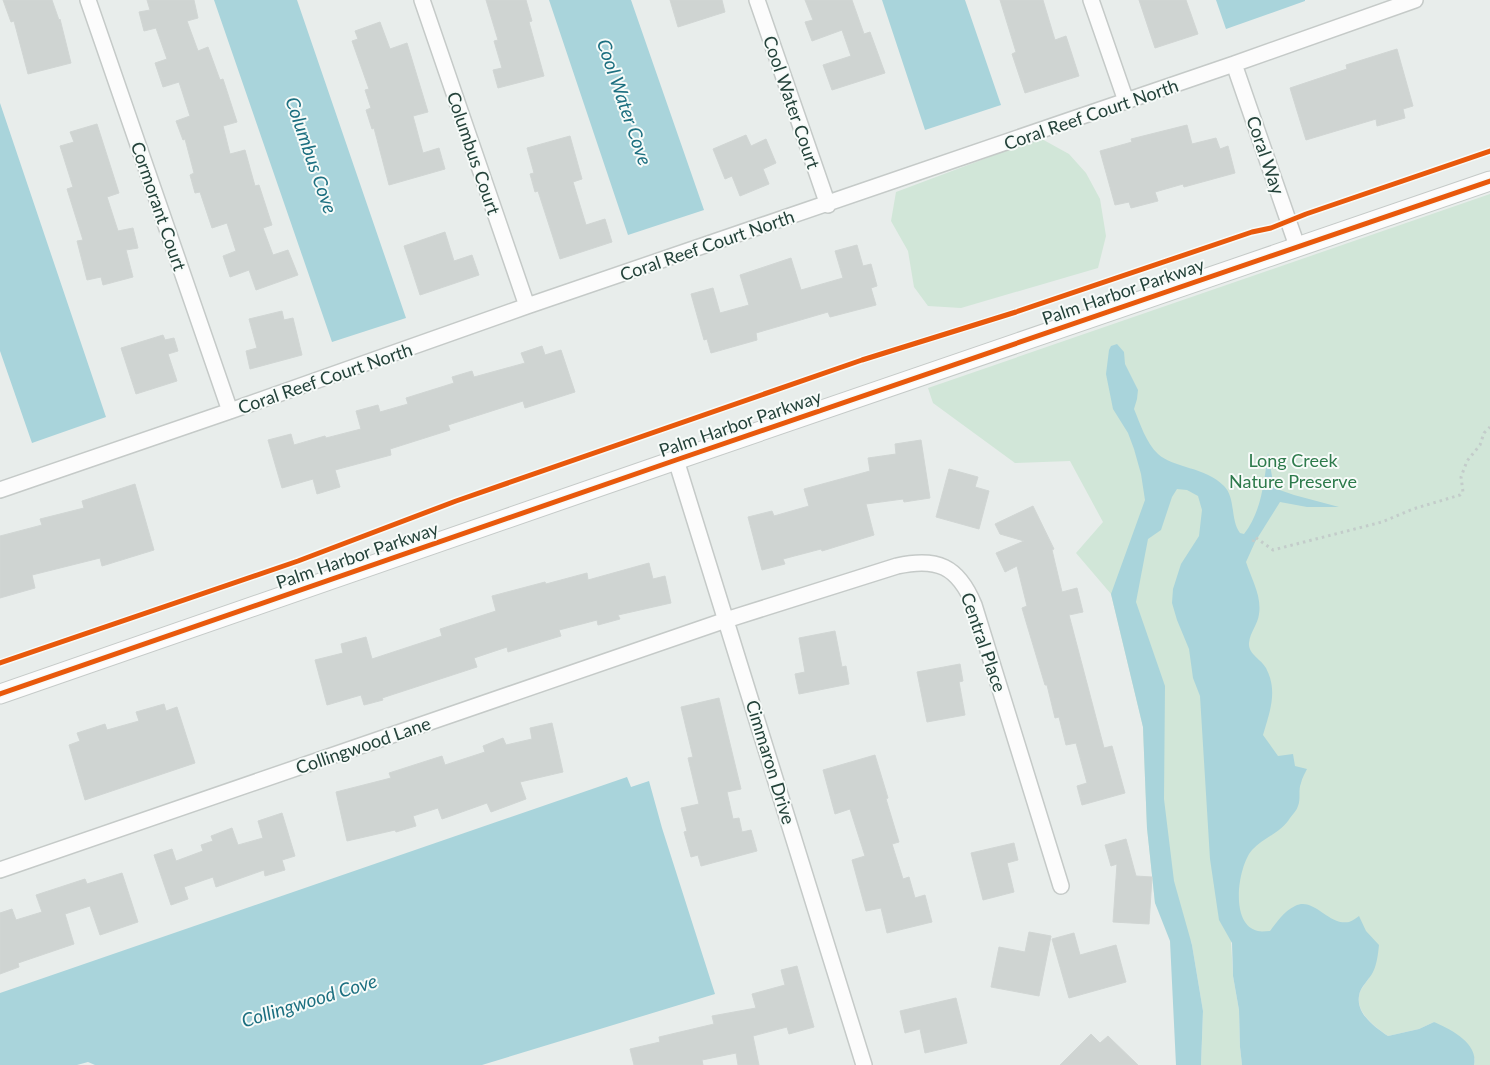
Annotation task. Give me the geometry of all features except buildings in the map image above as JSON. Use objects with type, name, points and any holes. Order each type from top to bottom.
[{"type":"street","name":"Cormorant Court","points":[[88,0],[230,411]]},
{"type":"street","name":"Columbus Court","points":[[422,0],[527,306]]},
{"type":"street","name":"Cool Water Court","points":[[757,0],[828,205]]},
{"type":"street","points":[[1091,0],[1126,101]]},
{"type":"street","name":"Coral Reef Court North","points":[[0,490],[527,306],[828,205],[1415,0]]},
{"type":"street","name":"Coral Way","points":[[1234,64],[1297,246]]},
{"type":"street","name":"Palm Harbor Parkway","points":[[0,694],[1490,181]]},
{"type":"street","name":"Cimmaron Drive","points":[[676,460],[864,1065]]},
{"type":"street","name":"Central Place","points":[[726,620],[907,563],[931,563],[946,567],[954,573],[966,586],[979,618],[1061,886]]},
{"type":"street","name":"Collingwood Lane","points":[[0,870],[726,620]]},
{"type":"path","points":[[1253,542],[1256,537],[1273,550],[1382,522],[1413,509],[1460,494],[1463,492],[1461,477],[1467,461],[1480,445],[1484,433],[1490,427]]},
{"type":"green space","points":[[1040,138],[1069,154],[1086,173],[1100,199],[1106,236],[1098,268],[961,308],[928,306],[914,287],[908,251],[891,221],[896,192]]},
{"type":"green space","name":"Long Creek Nature Preserve","points":[[1490,194],[1490,1065],[1474,1065],[1475,1059],[1434,1022],[1419,1029],[1388,1036],[1383,1033],[1364,1014],[1359,1002],[1360,991],[1369,978],[1231,941],[1233,976],[1239,1010],[1242,1065],[1201,1065],[1203,1011],[1191,941],[1155,903],[1147,828],[1143,727],[1111,594],[1076,553],[1103,522],[1070,461],[1015,463],[933,403],[928,388]]},
{"type":"water","name":"Columbus Cove","points":[[214,0],[297,0],[406,318],[332,342]]},
{"type":"water","name":"Cool Water Cove","points":[[549,0],[631,0],[704,210],[628,235]]},
{"type":"water","points":[[882,0],[965,0],[1001,105],[925,130]]},
{"type":"water","points":[[1216,0],[1305,0],[1305,1],[1226,29]]},
{"type":"water","points":[[0,103],[106,417],[32,443],[0,351]]},
{"type":"water","points":[[1117,344],[1124,352],[1125,364],[1138,390],[1134,409],[1150,444],[1164,459],[1208,475],[1224,486],[1228,491],[1235,522],[1240,533],[1244,534],[1255,516],[1263,485],[1268,453],[1274,488],[1339,507],[1307,507],[1280,502],[1255,542],[1246,562],[1258,594],[1260,607],[1249,647],[1266,668],[1272,685],[1272,701],[1263,735],[1278,756],[1293,754],[1295,766],[1307,769],[1300,786],[1299,803],[1296,810],[1287,823],[1256,846],[1247,858],[1240,881],[1239,894],[1243,918],[1249,926],[1258,931],[1270,931],[1287,911],[1302,904],[1315,908],[1334,920],[1341,922],[1349,922],[1359,916],[1366,931],[1379,945],[1374,969],[1359,996],[1361,1009],[1368,1020],[1388,1036],[1419,1029],[1434,1022],[1455,1033],[1468,1044],[1474,1057],[1474,1065],[1242,1065],[1239,1010],[1233,976],[1232,943],[1219,920],[1210,859],[1200,696],[1193,678],[1189,649],[1172,603],[1173,589],[1181,564],[1199,536],[1202,510],[1198,496],[1187,490],[1177,489],[1172,497],[1161,530],[1148,539],[1136,602],[1165,686],[1164,799],[1174,881],[1192,945],[1203,1011],[1201,1065],[1176,1065],[1170,941],[1155,903],[1147,828],[1143,727],[1111,594],[1145,500],[1141,474],[1134,449],[1128,433],[1113,409],[1106,374],[1109,350],[1111,346]]},
{"type":"water","name":"Collingwood Cove","points":[[627,777],[631,787],[649,781],[715,994],[482,1065],[95,1065],[88,1062],[77,1065],[0,1065],[0,993]]},
{"type":"cycle path","points":[[0,663],[298,561],[456,501],[862,360],[1016,312],[1252,232],[1271,228],[1306,214],[1490,151]]},
{"type":"cycle path","points":[[0,694],[1490,181]]}]
